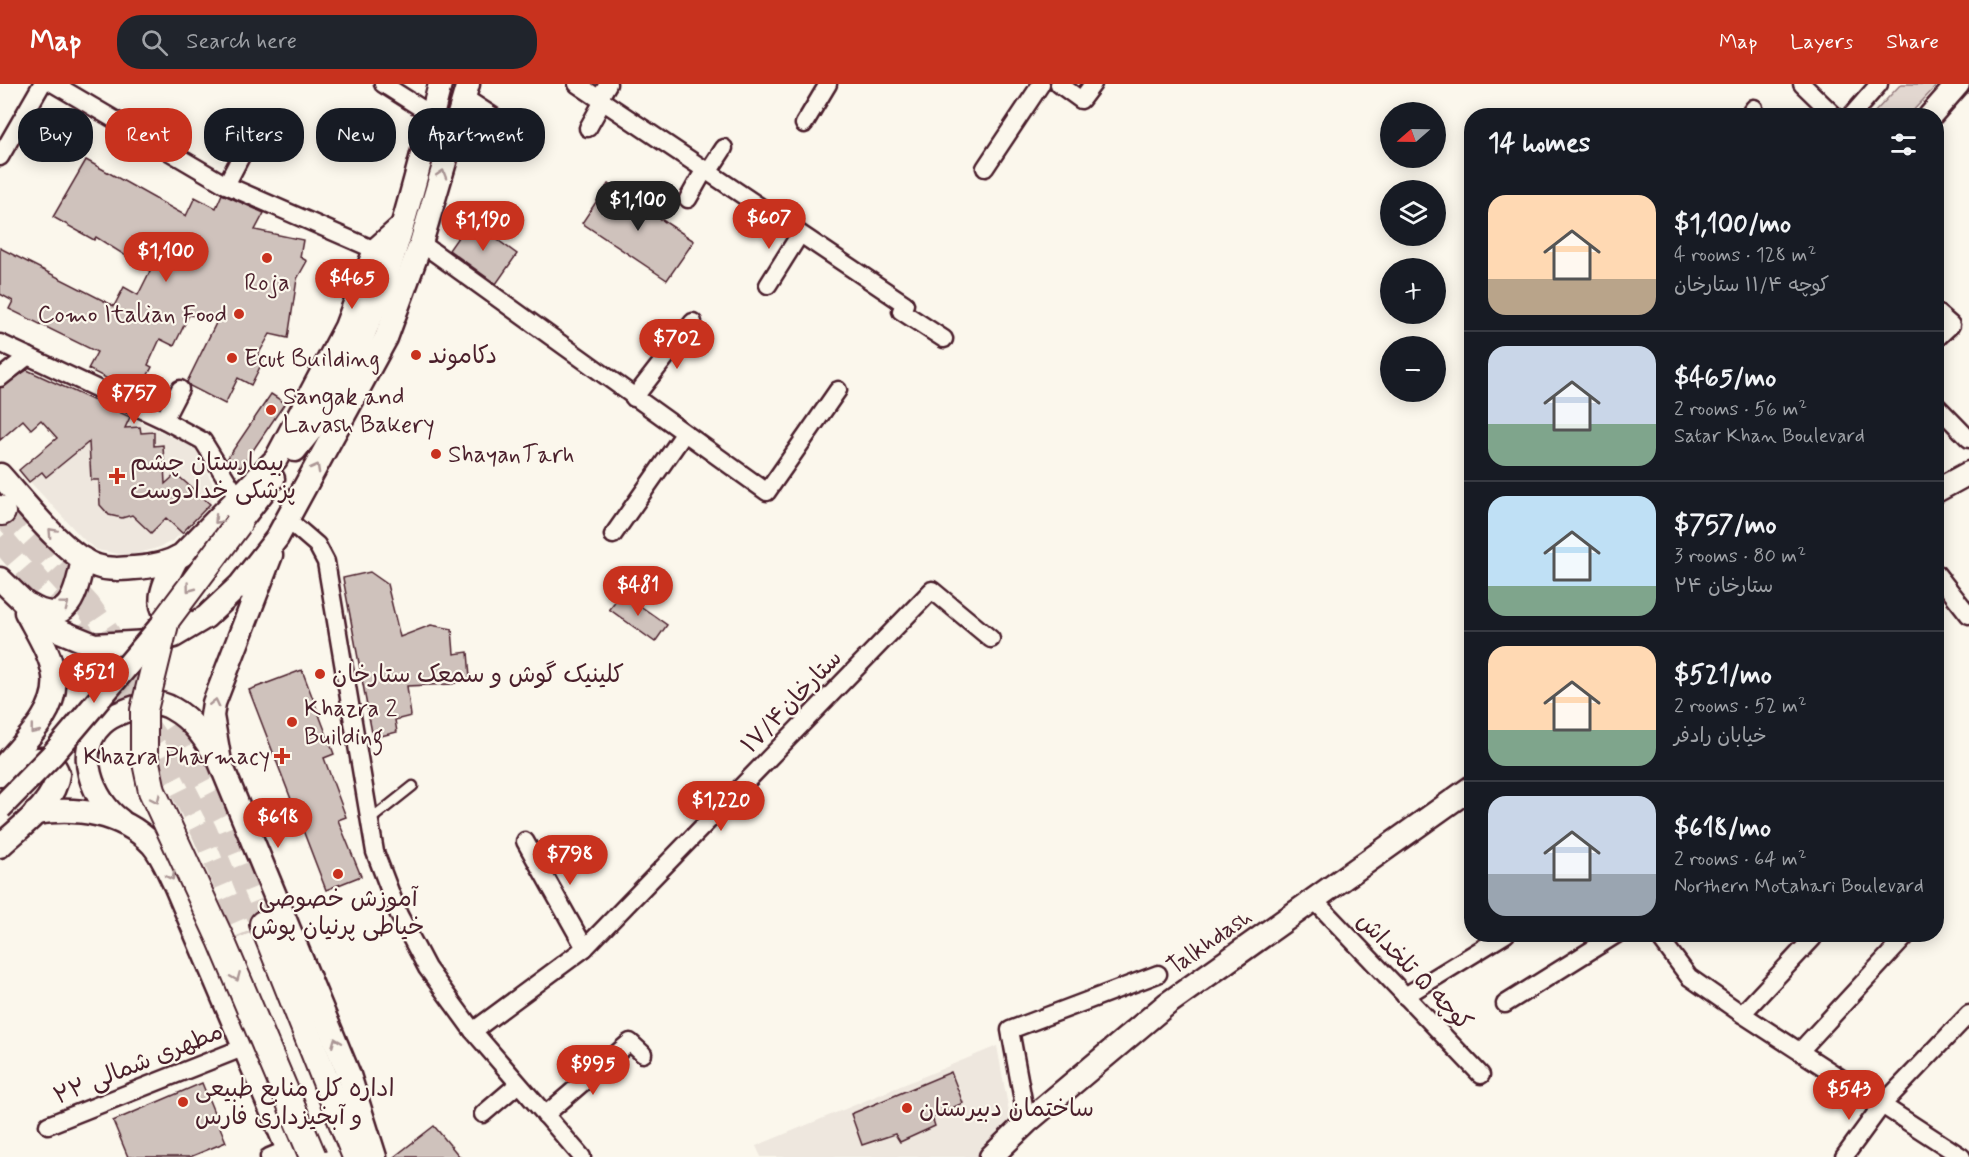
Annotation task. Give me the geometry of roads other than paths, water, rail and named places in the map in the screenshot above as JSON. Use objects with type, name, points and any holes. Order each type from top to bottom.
[{"type":"main road","points":[[434,108],[440,84]]},
{"type":"main road","points":[[1937,108],[1958,84]]},
{"type":"main road","points":[[220,762],[212,716],[214,703],[282,529],[386,338],[421,243],[467,91]]},
{"type":"main road","points":[[0,808],[60,746],[166,620],[324,412],[375,308],[402,226],[419,162]]},
{"type":"main road","points":[[0,475],[60,540],[83,559],[108,569],[125,569],[164,564],[177,558],[202,537],[276,459],[305,409],[346,327],[375,250],[402,226]]},
{"type":"main road","points":[[1944,486],[1969,473]]},
{"type":"main road","points":[[0,579],[50,627],[94,645],[148,642],[174,636],[206,617],[240,585],[282,529]]},
{"type":"main road","points":[[177,558],[163,584],[162,604],[173,617],[181,620],[191,620],[212,610]]},
{"type":"main road","points":[[20,600],[37,610],[47,612],[63,609],[76,596],[83,559]]},
{"type":"main road","points":[[0,773],[41,721],[54,690],[51,665],[20,600]]},
{"type":"main road","points":[[166,620],[144,710],[144,753],[147,773],[313,1157]]},
{"type":"main road","points":[[0,773],[52,741],[147,702],[162,704],[196,726],[220,762],[349,1075],[375,1157]]},
{"type":"main road","points":[[113,716],[100,725],[93,736],[89,753],[91,783],[110,813],[152,845],[175,885],[245,1047],[283,1154]]},
{"type":"main road","points":[[0,773],[36,759],[51,761],[58,774],[51,794],[35,813],[0,846]]},
{"type":"main road","name":"Talkhdash","points":[[991,1157],[1028,1122],[1167,1004],[1315,901],[1464,792]]},
{"type":"main road","points":[[35,813],[66,808],[100,813],[138,833]]},
{"type":"main road","points":[[337,1157],[256,929],[356,1157]]},
{"type":"street","points":[[0,157],[42,84]]},
{"type":"street","points":[[54,84],[226,185],[375,250]]},
{"type":"street","points":[[383,84],[421,108]]},
{"type":"street","points":[[577,84],[905,304],[901,311],[944,339]]},
{"type":"street","points":[[588,128],[609,84]]},
{"type":"street","points":[[804,124],[828,84]]},
{"type":"street","points":[[985,168],[1041,84]]},
{"type":"street","points":[[1059,84],[1081,100],[1093,84]]},
{"type":"street","points":[[1802,84],[1827,108]]},
{"type":"street","points":[[1858,108],[1879,84]]},
{"type":"street","points":[[467,91],[488,108]]},
{"type":"street","points":[[688,199],[724,148]]},
{"type":"street","points":[[226,185],[238,162]]},
{"type":"street","points":[[768,285],[800,234]]},
{"type":"street","points":[[421,243],[767,492],[838,390]]},
{"type":"street","points":[[1944,319],[1951,325],[1944,332]]},
{"type":"street","points":[[634,398],[693,322]]},
{"type":"street","points":[[0,343],[164,420],[203,441],[238,498]]},
{"type":"street","points":[[0,378],[28,356]]},
{"type":"street","points":[[164,420],[180,389]]},
{"type":"street","points":[[1944,413],[1969,439]]},
{"type":"street","points":[[613,535],[684,434]]},
{"type":"street","points":[[282,529],[317,545],[326,562],[375,852],[399,915],[427,968],[473,1031],[517,1085],[582,1157]]},
{"type":"street","points":[[1944,583],[1969,615]]},
{"type":"street","name":"ستارخان۱۷/۴","points":[[473,1031],[585,948],[932,591],[991,639]]},
{"type":"street","points":[[525,841],[585,948]]},
{"type":"street","name":"کوچه ۵ تلخداش","points":[[1315,901],[1481,1075]]},
{"type":"street","points":[[1405,996],[1493,942]]},
{"type":"street","points":[[1505,1004],[1604,942]]},
{"type":"street","points":[[1663,942],[1689,977],[1962,1157]]},
{"type":"street","points":[[1742,1014],[1809,942]]},
{"type":"street","points":[[1800,1051],[1901,942]]},
{"type":"street","points":[[1028,1122],[1010,1029],[1158,974]]},
{"type":"street","points":[[1844,1157],[1882,1105],[1969,1014]]},
{"type":"street","points":[[545,1115],[630,1042],[643,1054]]},
{"type":"street","name":"مطهرى شمالى ۲۲","points":[[48,1125],[245,1047]]},
{"type":"street","points":[[483,1114],[517,1085]]},
{"type":"lane","points":[[369,822],[413,786]]},
{"type":"tunnel","points":[[2,512],[88,606],[174,731],[223,825],[263,924]]},
{"type":"tunnel","points":[[0,538],[71,620],[163,750],[204,831],[248,934]]},
{"type":"place","name":"Roja","points":[[267,258]]},
{"type":"place","name":"Como Italian Food","points":[[239,314]]},
{"type":"place","name":"دکاموند","points":[[416,355]]},
{"type":"place","name":"Ecut Building","points":[[232,358]]},
{"type":"place","name":"Sangak and Lavash Bakery","points":[[271,410]]},
{"type":"place","name":"ShayanTarh","points":[[436,454]]},
{"type":"place","name":"بیمارستان چشم پزشکی خدادوست","points":[[117,476]]},
{"type":"place","name":"کلینیک گوش و سمعک ستارخان","points":[[320,674]]},
{"type":"place","name":"Khazra 2 Building","points":[[292,722]]},
{"type":"place","name":"Khazra Pharmacy","points":[[282,756]]},
{"type":"place","name":"آموزش خصوصی خیاطی پرنیان پوش","points":[[338,874]]},
{"type":"place","name":"اداره کل منابع طبیعى و آبخیزدارى فارس","points":[[183,1102]]},
{"type":"place","name":"ساختمان دبیرستان","points":[[907,1108]]}]
